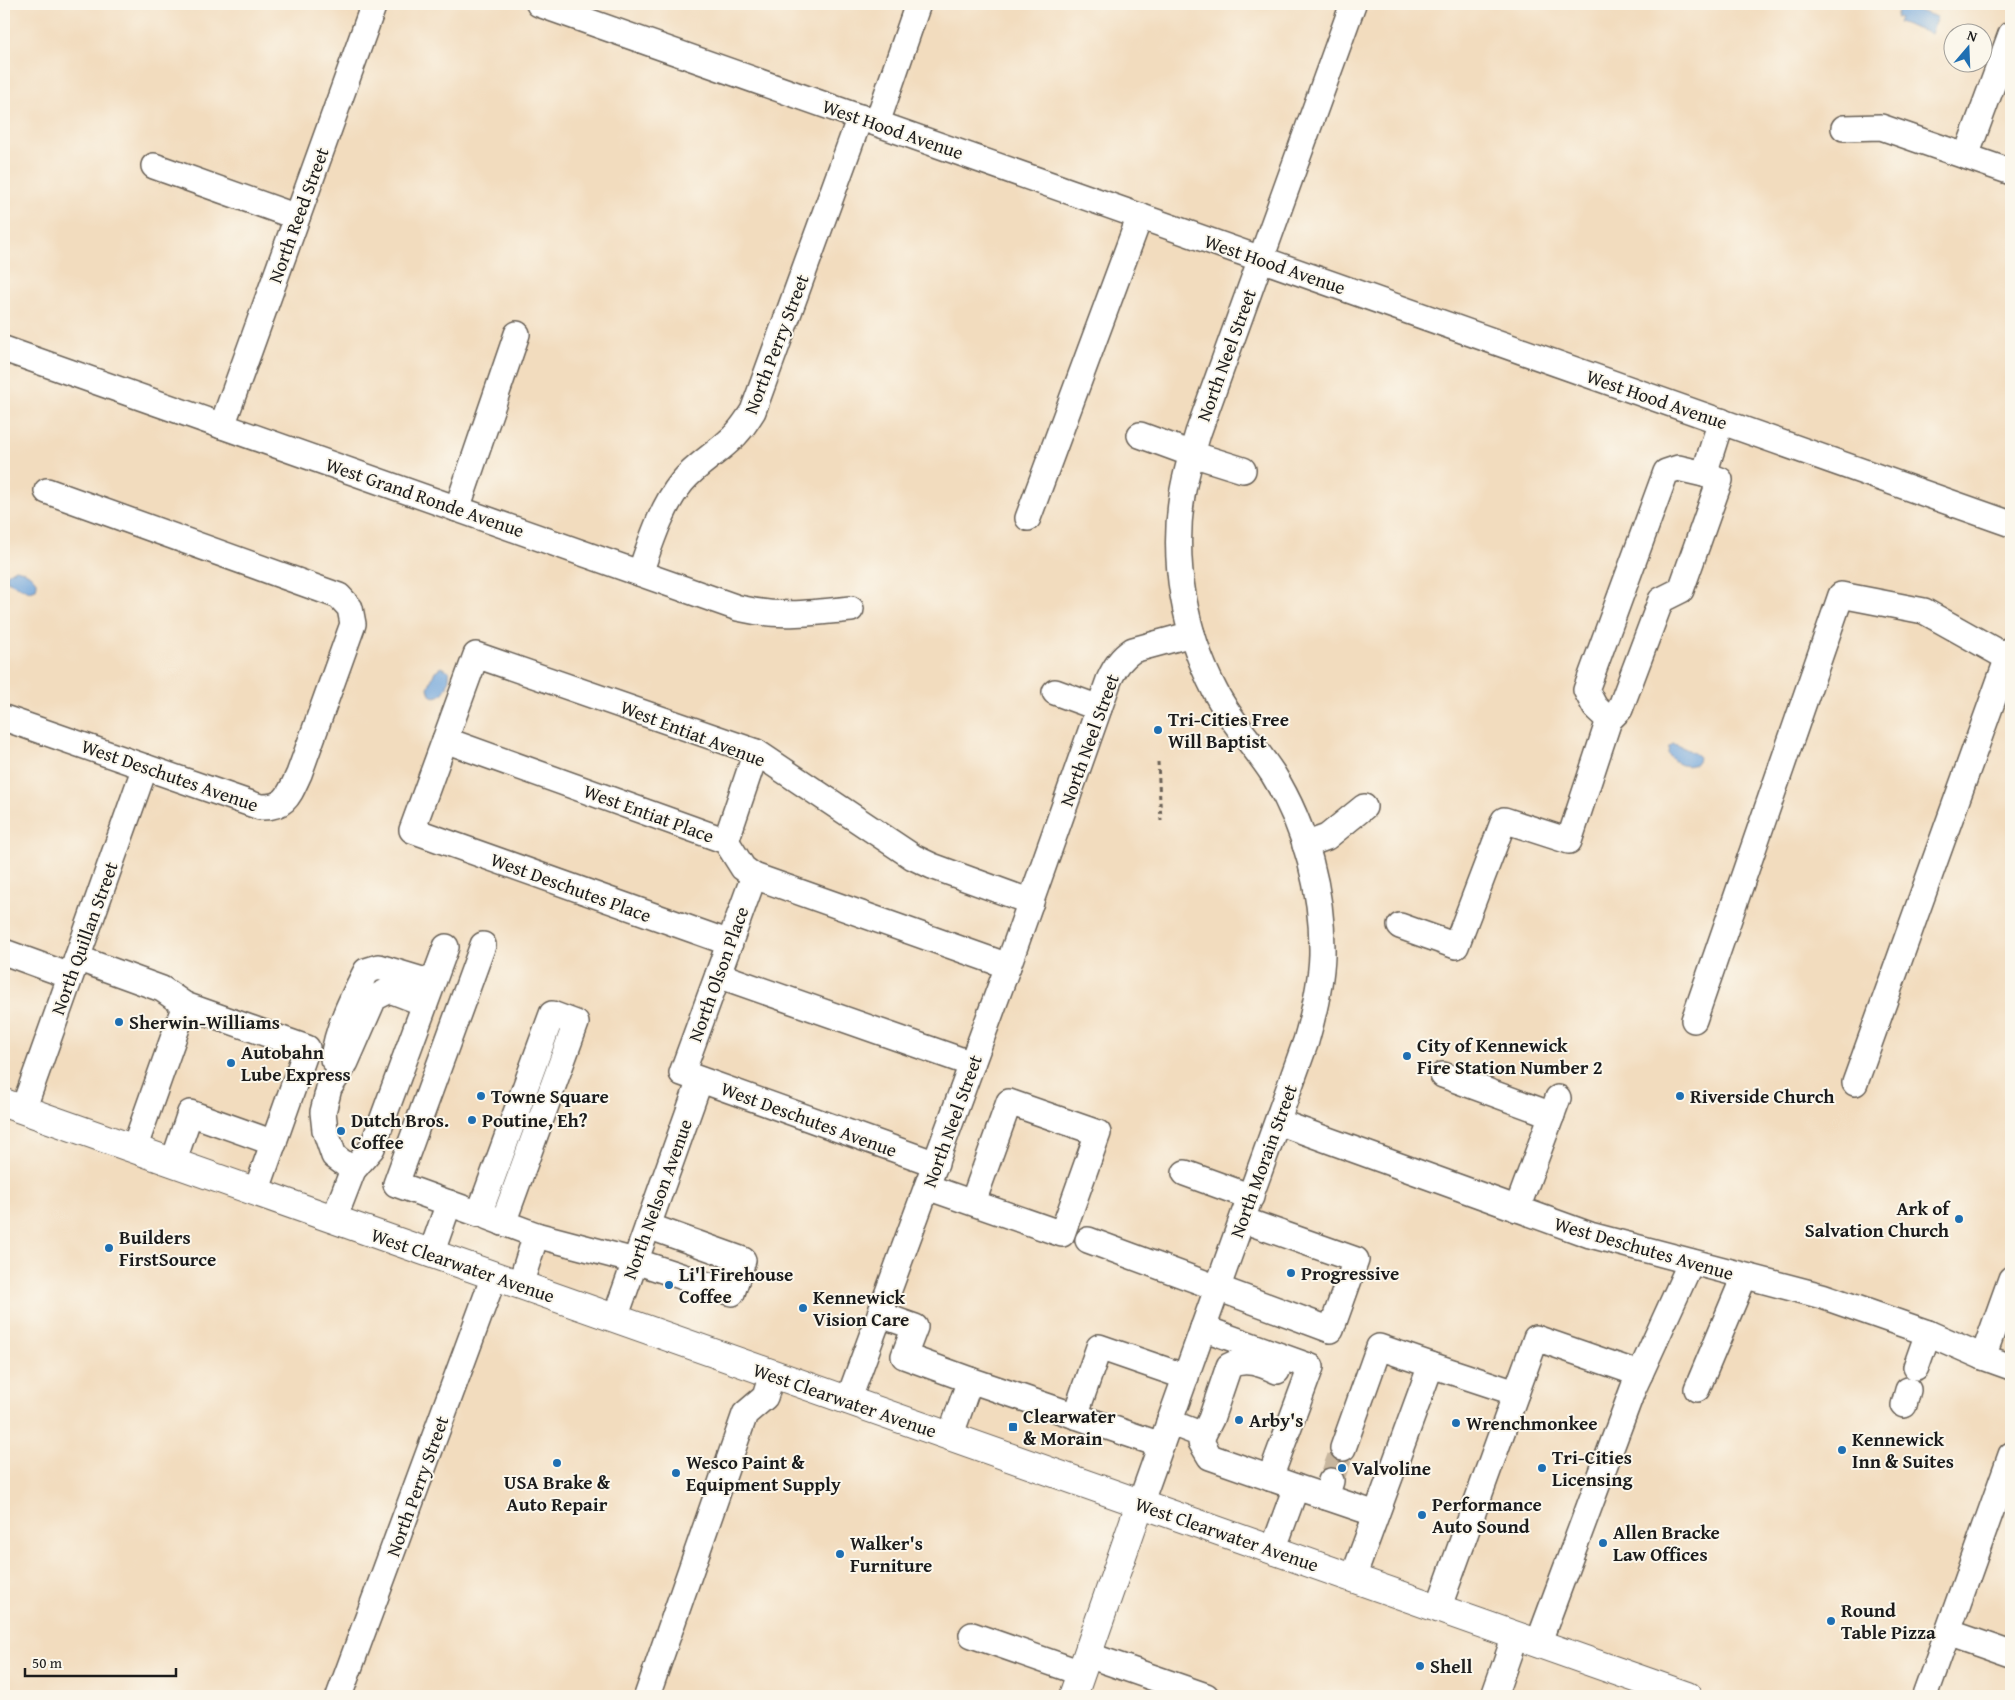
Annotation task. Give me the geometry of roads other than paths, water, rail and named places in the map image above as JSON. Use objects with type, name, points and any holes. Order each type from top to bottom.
[{"type":"main road","name":"West Clearwater Avenue","points":[[13,1107],[1687,1696]]},
{"type":"main road","name":"North Morain Street","points":[[1081,1675],[1140,1504]]},
{"type":"street","name":"North Reed Street","points":[[222,426],[374,4]]},
{"type":"street","name":"West Hood Avenue","points":[[541,4],[2011,524]]},
{"type":"street","name":"North Perry Street","points":[[640,573],[664,510],[682,481],[730,440],[753,411],[868,120],[918,4]]},
{"type":"street","name":"North Neel Street","points":[[848,1401],[1008,966],[1109,680],[1116,666],[1125,656],[1144,646],[1192,634],[1183,603],[1178,547],[1182,494],[1192,454],[1260,258],[1353,4]]},
{"type":"street","points":[[1966,156],[2011,34]]},
{"type":"street","points":[[1844,128],[1881,128],[2011,172]]},
{"type":"street","points":[[154,166],[297,217]]},
{"type":"street","points":[[1028,518],[1140,216]]},
{"type":"street","points":[[457,509],[517,334]]},
{"type":"street","name":"West Grand Ronde Avenue","points":[[4,349],[738,608],[762,614],[782,615],[851,609]]},
{"type":"street","points":[[1704,474],[1721,421]]},
{"type":"street","points":[[1140,435],[1243,470]]},
{"type":"street","points":[[1400,926],[1456,946],[1504,820],[1569,841],[1608,720],[1620,709],[1660,600],[1680,590],[1720,480],[1678,468],[1666,472],[1586,690],[1595,707],[1608,720]]},
{"type":"street","name":"West Deschutes Avenue","points":[[4,718],[260,807],[271,808],[282,804],[291,792],[353,624],[350,608],[339,596],[47,491]]},
{"type":"street","points":[[1694,1020],[1841,596],[1924,611],[2010,653],[1855,1083]]},
{"type":"street","name":"North Morain Street","points":[[1140,1504],[1306,1041],[1319,983],[1322,956],[1321,929],[1313,872],[1294,815],[1273,774],[1215,691],[1192,634]]},
{"type":"street","name":"West Entiat Avenue","points":[[445,740],[476,655],[756,752],[913,857],[932,866],[1030,902]]},
{"type":"street","points":[[1055,692],[1099,708]]},
{"type":"street","name":"West Deschutes Place","points":[[445,740],[412,830],[730,943]]},
{"type":"street","name":"West Entiat Place","points":[[445,740],[726,841],[743,868],[754,876],[1008,966]]},
{"type":"street","points":[[726,841],[756,752]]},
{"type":"street","name":"North Quillan Street","points":[[13,1107],[74,967],[145,767]]},
{"type":"street","points":[[1305,845],[1327,836],[1364,807]]},
{"type":"street","name":"North Olson Place","points":[[691,1076],[718,975],[754,876]]},
{"type":"street","points":[[483,945],[396,1184],[536,1236],[635,1261],[732,1293],[744,1260],[648,1226]]},
{"type":"street","points":[[334,1219],[353,1170],[372,1148],[446,947]]},
{"type":"street","points":[[4,952],[162,989],[185,1005],[307,1048],[256,1192]]},
{"type":"street","points":[[353,1170],[334,1156],[325,1130],[323,1112],[335,1048],[350,1002],[366,972],[379,967],[428,993]]},
{"type":"street","points":[[718,975],[972,1064]]},
{"type":"street","points":[[134,1149],[185,1005]]},
{"type":"street","points":[[479,1214],[552,1014],[576,1023],[503,1223]]},
{"type":"street","points":[[1444,1075],[1555,1106],[1517,1209]]},
{"type":"street","name":"West Deschutes Avenue","points":[[691,1076],[931,1176],[973,1202],[1062,1234],[1098,1133],[1009,1102],[973,1202]]},
{"type":"street","name":"North Nelson Avenue","points":[[615,1318],[648,1226],[691,1076]]},
{"type":"street","points":[[173,1163],[190,1113],[274,1143]]},
{"type":"street","name":"West Deschutes Avenue","points":[[1278,1122],[1590,1235],[1822,1296],[1928,1333],[2011,1367]]},
{"type":"street","points":[[1088,1240],[1330,1330],[1356,1260],[1247,1209],[1185,1173]]},
{"type":"street","points":[[431,1254],[449,1203]]},
{"type":"street","points":[[520,1285],[536,1236]]},
{"type":"street","points":[[1494,1696],[1526,1640],[1640,1374],[1691,1262]]},
{"type":"street","name":"North Perry Street","points":[[339,1696],[494,1276]]},
{"type":"street","points":[[1697,1389],[1744,1277]]},
{"type":"street","points":[[1983,1357],[2010,1284]]},
{"type":"street","points":[[880,1315],[915,1327],[904,1356],[1161,1445]]},
{"type":"street","points":[[1203,1328],[1311,1367],[1270,1478]]},
{"type":"street","points":[[1909,1387],[1928,1333]]},
{"type":"street","points":[[1438,1609],[1536,1338],[1640,1374]]},
{"type":"street","points":[[1075,1416],[1099,1347],[1186,1377]]},
{"type":"street","points":[[1343,1448],[1379,1347],[1516,1393]]},
{"type":"street","points":[[1305,1382],[1261,1364],[1238,1361],[1229,1366],[1201,1442],[1210,1457],[1296,1488],[1329,1489],[1376,1514]]},
{"type":"street","points":[[1352,1578],[1431,1365]]},
{"type":"street","points":[[647,1696],[745,1414],[765,1397],[772,1374]]},
{"type":"street","points":[[950,1437],[970,1380]]},
{"type":"street","points":[[1170,1422],[1203,1434]]},
{"type":"street","points":[[1926,1696],[2011,1455]]},
{"type":"street","points":[[1273,1550],[1296,1488]]},
{"type":"street","points":[[1948,1632],[2011,1654]]},
{"type":"street","points":[[972,1635],[1081,1675],[1206,1696]]},
{"type":"water","points":[[1904,6],[1937,17],[1931,34],[1898,22],[1900,18],[1896,17],[1899,8],[1903,10]]},
{"type":"water","points":[[15,569],[22,570],[31,576],[37,584],[36,589],[29,591],[7,581],[7,574]]},
{"type":"water","points":[[442,667],[449,671],[449,680],[442,694],[435,697],[430,695],[428,688],[435,671]]},
{"type":"water","points":[[1673,744],[1699,757],[1698,762],[1690,766],[1677,763],[1668,753],[1669,747]]},
{"type":"tunnel","points":[[1331,1481],[1343,1448]]},
{"type":"place","name":"Tri-Cities Free Will Baptist","points":[[1158,730]]},
{"type":"place","name":"Sherwin-Williams","points":[[119,1022]]},
{"type":"place","name":"City of Kennewick Fire Station Number 2","points":[[1407,1056]]},
{"type":"place","name":"Autobahn Lube Express","points":[[231,1063]]},
{"type":"place","name":"Towne Square","points":[[481,1096]]},
{"type":"place","name":"Riverside Church","points":[[1680,1096]]},
{"type":"place","name":"Poutine, Eh?","points":[[472,1120]]},
{"type":"place","name":"Dutch Bros. Coffee","points":[[341,1131]]},
{"type":"place","name":"Ark of Salvation Church","points":[[1959,1219]]},
{"type":"place","name":"Builders FirstSource","points":[[109,1248]]},
{"type":"place","name":"Progressive","points":[[1291,1273]]},
{"type":"place","name":"Li'l Firehouse Coffee","points":[[669,1285]]},
{"type":"place","name":"Kennewick Vision Care","points":[[803,1308]]},
{"type":"place","name":"Arby's","points":[[1239,1420]]},
{"type":"place","name":"Wrenchmonkee","points":[[1456,1423]]},
{"type":"place","name":"Clearwater & Morain","points":[[1013,1427]]},
{"type":"place","name":"Kennewick Inn & Suites","points":[[1842,1450]]},
{"type":"place","name":"USA Brake & Auto Repair","points":[[557,1463]]},
{"type":"place","name":"Valvoline","points":[[1342,1468]]},
{"type":"place","name":"Tri-Cities Licensing","points":[[1542,1468]]},
{"type":"place","name":"Wesco Paint & Equipment Supply","points":[[676,1473]]},
{"type":"place","name":"Performance Auto Sound","points":[[1422,1515]]},
{"type":"place","name":"Allen Bracke Law Offices","points":[[1603,1543]]},
{"type":"place","name":"Walker's Furniture","points":[[840,1554]]},
{"type":"place","name":"Round Table Pizza","points":[[1831,1621]]},
{"type":"place","name":"Shell","points":[[1420,1666]]}]
